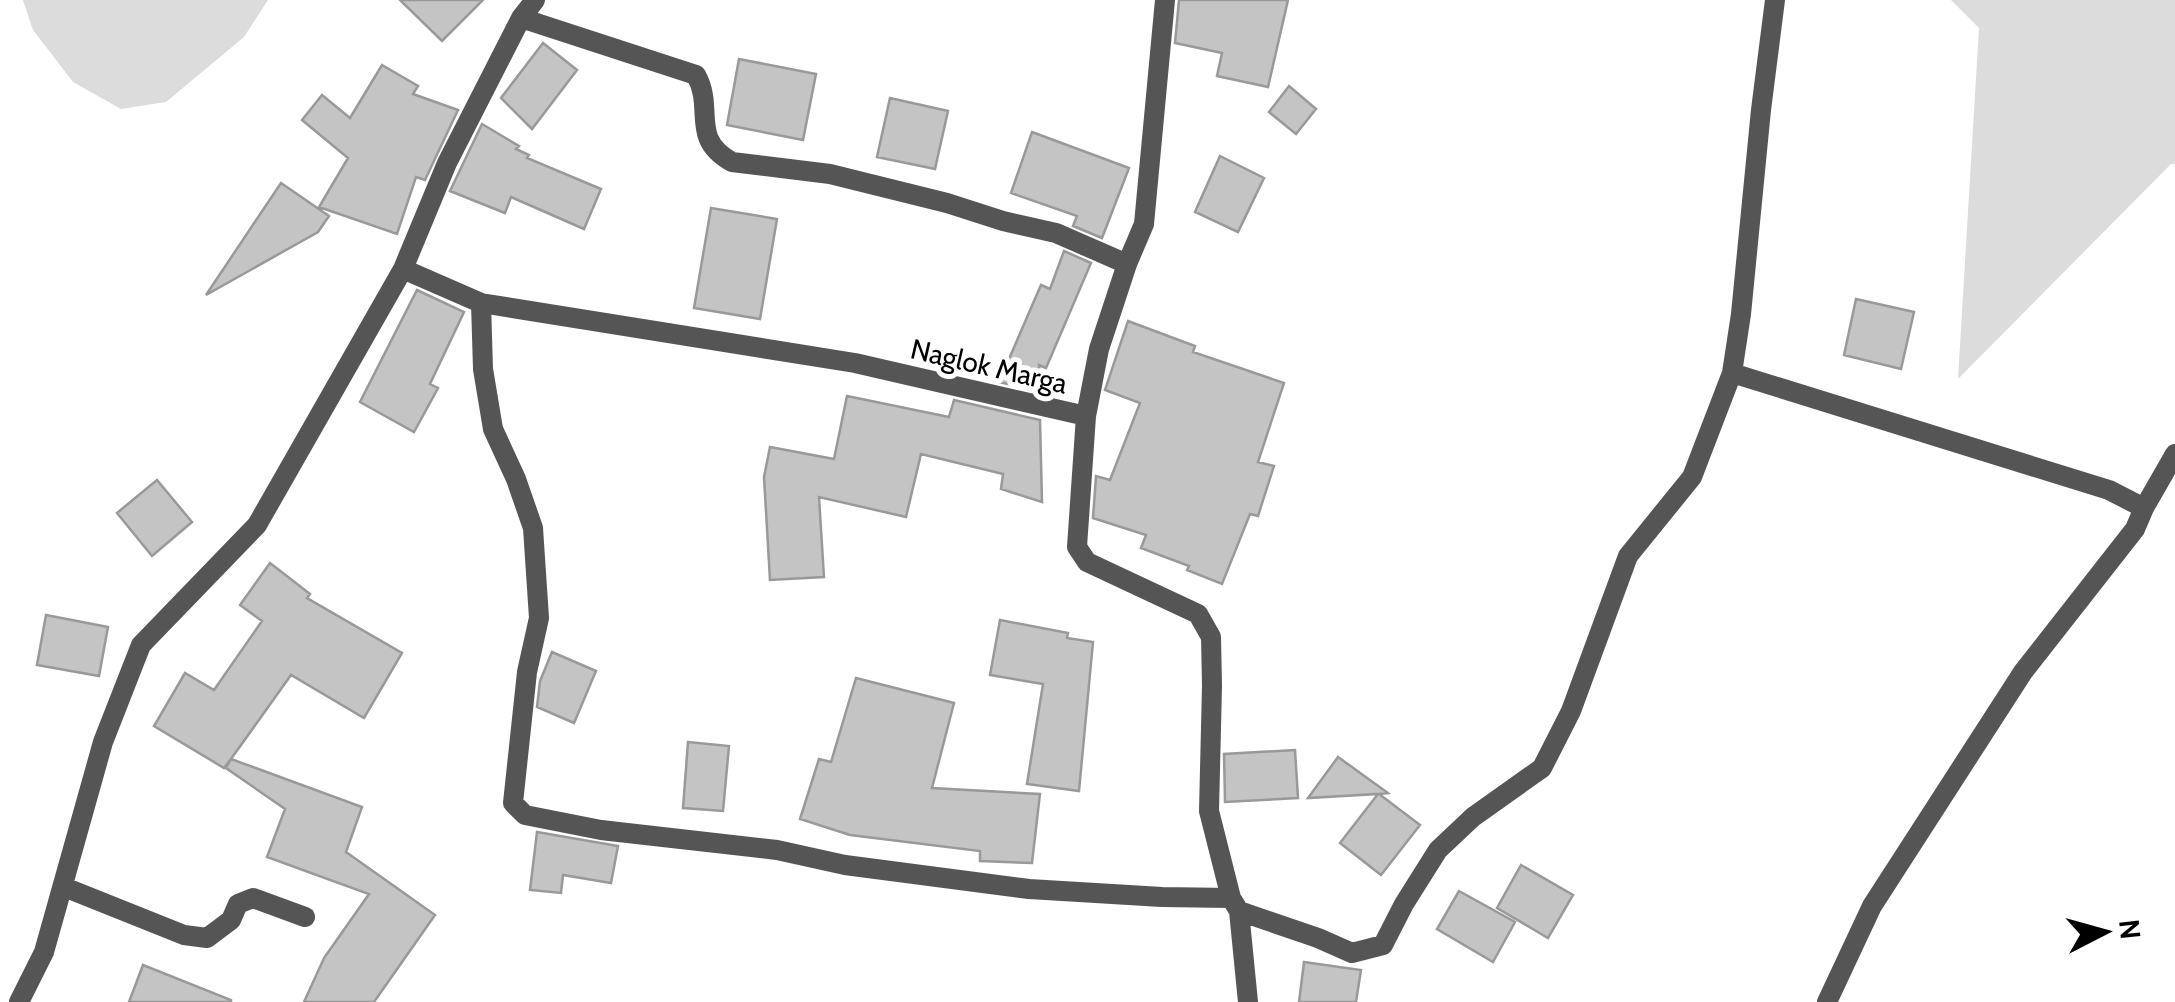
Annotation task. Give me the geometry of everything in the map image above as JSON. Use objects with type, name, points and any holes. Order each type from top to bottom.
[{"type":"street","points":[[19,1002],[44,952],[104,742],[142,645],[257,524],[403,270],[447,163],[520,18],[535,0]]},
{"type":"street","points":[[1086,416],[1100,349],[1144,224],[1165,0]]},
{"type":"street","points":[[481,303],[483,369],[493,428],[533,528],[539,618],[527,672],[513,802],[525,816],[1030,890],[1235,904],[1352,953],[1382,945],[1438,850],[1474,817],[1542,768],[1571,712],[1628,556],[1692,476],[1732,373],[1775,0]]},
{"type":"street","points":[[520,18],[696,75],[704,88],[707,138],[718,154],[732,162],[830,174],[1056,232],[1128,264]]},
{"type":"street","name":"Naglok Marga","points":[[403,270],[481,303],[854,363],[1086,416],[1077,547],[1088,562],[1198,614],[1211,637],[1209,811],[1235,904],[1248,1002]]},
{"type":"street","points":[[1732,373],[2108,490],[2144,508]]},
{"type":"street","points":[[1826,1002],[1872,906],[1893,872],[2023,672],[2135,529],[2175,454]]},
{"type":"street","points":[[64,887],[184,935],[207,938],[231,920],[238,904],[252,898],[306,917]]},
{"type":"shaded area","points":[[23,0],[268,0],[244,37],[166,102],[121,109],[73,82],[33,30]]},
{"type":"shaded area","points":[[1951,0],[2175,0],[2175,164],[1958,379],[1979,28]]},
{"type":"building","points":[[400,0],[483,0],[442,41]]},
{"type":"building","points":[[1179,0],[1288,0],[1268,87],[1217,76],[1222,53],[1175,43]]},
{"type":"building","points":[[543,43],[577,70],[532,129],[501,98]]},
{"type":"building","points":[[739,59],[816,74],[803,140],[727,125]]},
{"type":"building","points":[[382,65],[418,86],[413,94],[458,110],[425,180],[416,177],[397,234],[319,207],[348,158],[302,120],[322,95],[350,118]]},
{"type":"building","points":[[1289,86],[1316,109],[1296,134],[1269,112]]},
{"type":"building","points":[[890,98],[948,111],[935,169],[877,157]]},
{"type":"building","points":[[482,124],[519,146],[516,149],[529,155],[527,158],[601,189],[584,229],[511,197],[505,213],[450,191]]},
{"type":"building","points":[[1032,132],[1129,168],[1102,238],[1073,226],[1077,216],[1011,193]]},
{"type":"building","points":[[1220,156],[1264,178],[1238,232],[1195,212]]},
{"type":"building","points":[[281,183],[329,216],[318,232],[206,295]]},
{"type":"building","points":[[711,208],[777,219],[760,319],[694,308]]},
{"type":"building","points":[[1064,251],[1091,263],[1046,368],[1039,365],[1040,391],[999,382],[1041,285],[1050,289]]},
{"type":"building","points":[[417,290],[464,312],[430,384],[438,388],[414,432],[360,402]]},
{"type":"building","points":[[1856,299],[1914,312],[1901,369],[1844,355]]},
{"type":"building","points":[[1128,321],[1195,346],[1193,352],[1284,383],[1258,462],[1274,466],[1258,516],[1250,514],[1222,584],[1187,570],[1189,566],[1141,548],[1146,535],[1093,518],[1096,476],[1110,480],[1140,403],[1105,390]]},
{"type":"building","points":[[847,396],[949,417],[954,400],[1040,420],[1042,502],[1001,489],[1003,474],[921,454],[906,517],[819,497],[824,577],[770,580],[764,477],[770,447],[834,459]]},
{"type":"building","points":[[157,480],[192,522],[152,556],[117,513]]},
{"type":"building","points":[[270,563],[310,594],[307,598],[402,653],[364,718],[291,675],[224,768],[154,726],[185,673],[214,690],[262,621],[240,605]]},
{"type":"building","points":[[46,615],[108,627],[99,676],[37,665]]},
{"type":"building","points":[[1000,620],[1068,633],[1067,638],[1093,642],[1079,791],[1027,784],[1043,684],[990,675]]},
{"type":"building","points":[[552,652],[596,671],[574,723],[537,707],[540,681]]},
{"type":"building","points":[[856,678],[954,703],[932,788],[1040,794],[1032,863],[980,861],[980,851],[850,835],[800,819],[819,759],[831,762]]},
{"type":"building","points":[[688,742],[729,746],[723,811],[683,808]]},
{"type":"building","points":[[1295,750],[1298,798],[1225,802],[1224,754]]},
{"type":"building","points":[[1338,757],[1388,793],[1379,794],[1420,825],[1381,875],[1340,843],[1378,794],[1308,798]]},
{"type":"building","points":[[231,759],[362,807],[346,852],[435,915],[374,1002],[304,1002],[324,958],[369,894],[267,857],[285,809],[226,768]]},
{"type":"building","points":[[537,832],[618,846],[611,883],[563,875],[561,893],[530,890]]},
{"type":"building","points":[[1521,865],[1573,895],[1548,938],[1497,908]]},
{"type":"building","points":[[1459,891],[1515,922],[1493,962],[1437,929]]},
{"type":"building","points":[[1304,962],[1361,970],[1356,1002],[1299,1002]]},
{"type":"building","points":[[143,965],[231,1000],[231,1002],[129,1002]]}]
